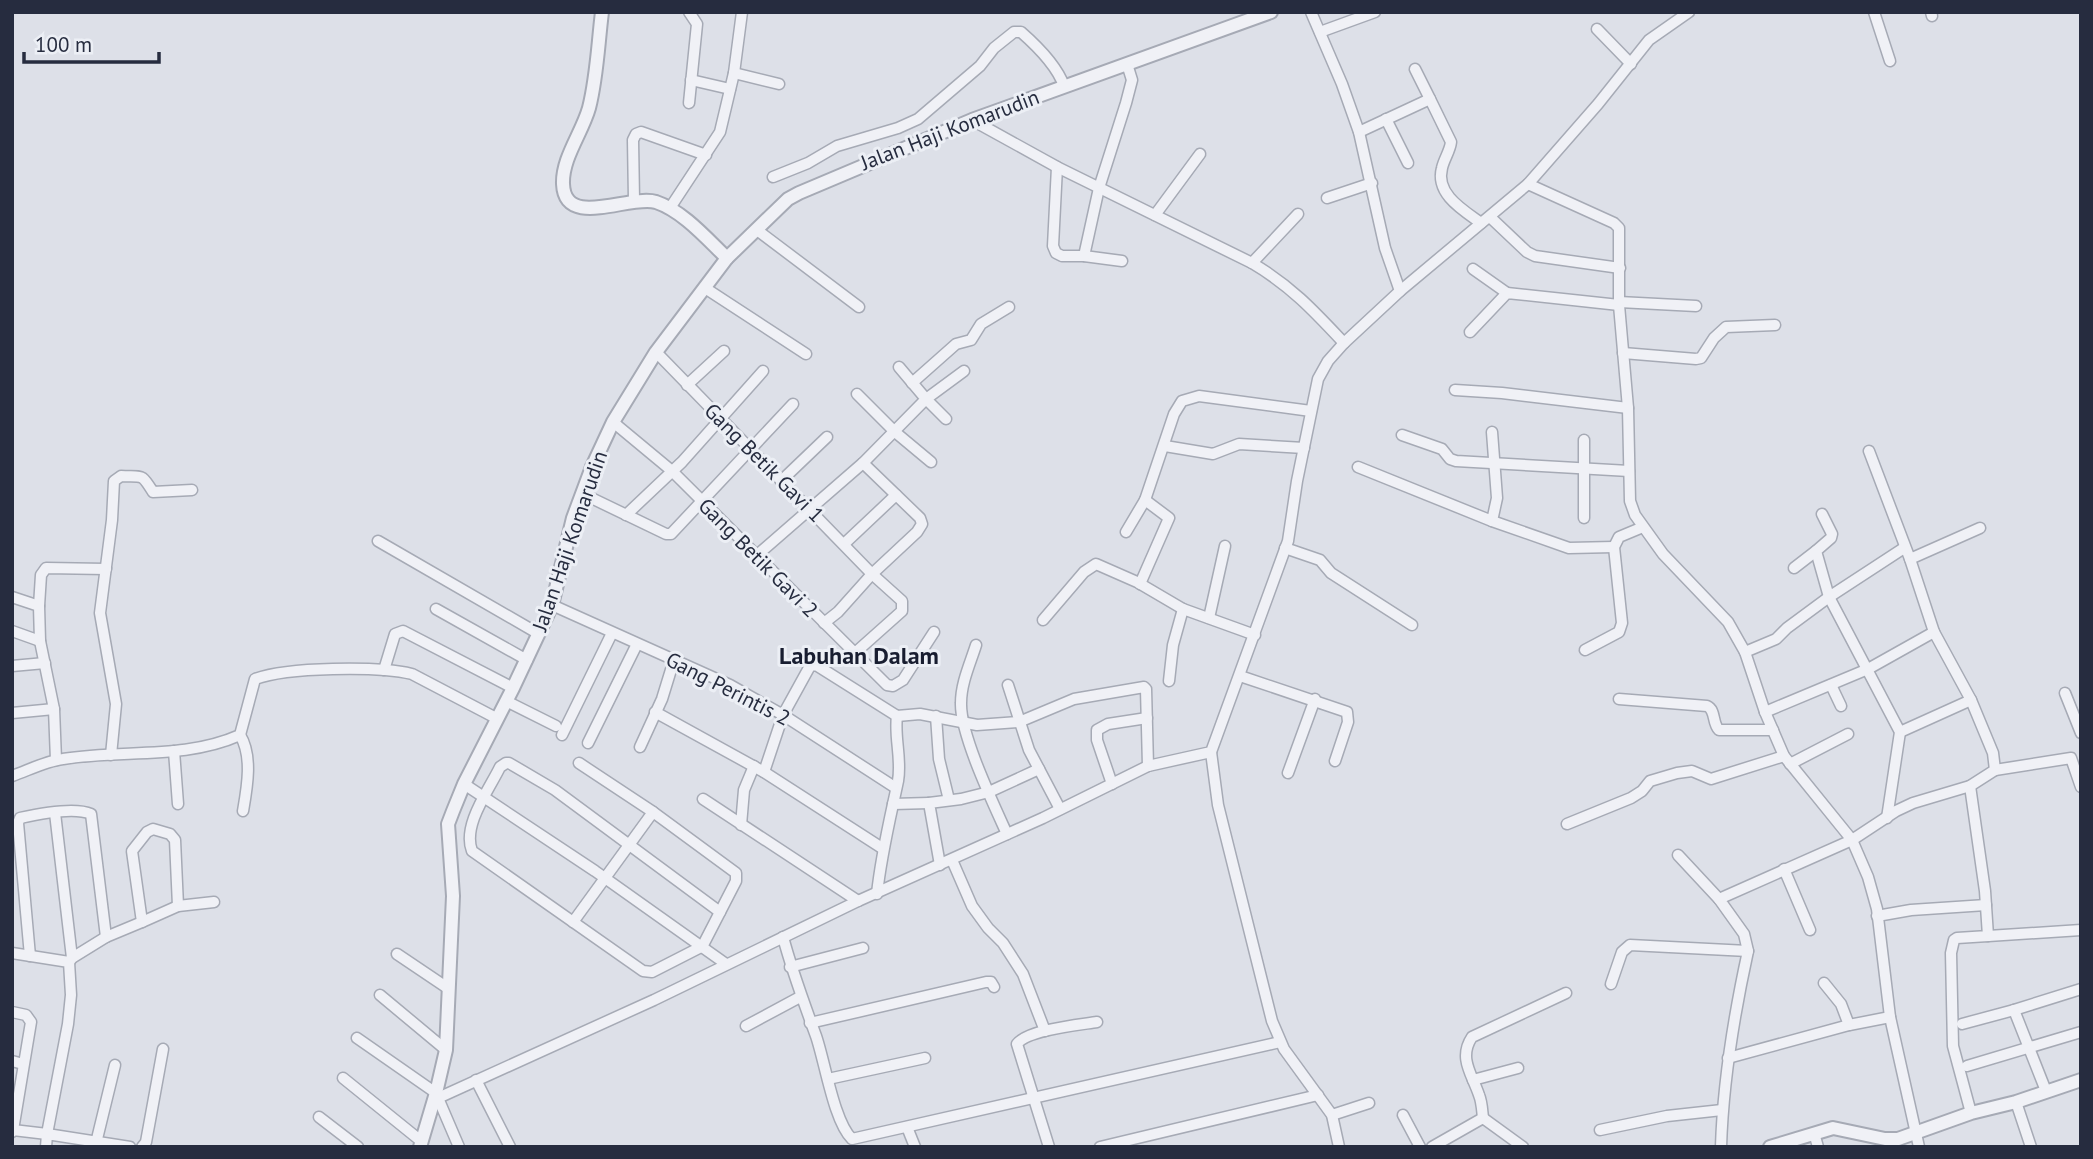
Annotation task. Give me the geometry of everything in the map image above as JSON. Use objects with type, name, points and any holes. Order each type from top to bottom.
[{"type":"street","points":[[602,12],[589,109],[573,144],[563,183],[569,198],[575,206],[582,209],[595,210],[646,200],[670,208],[727,258]]},
{"type":"street","points":[[689,12],[697,24],[689,103]]},
{"type":"street","points":[[670,208],[720,132],[734,73],[742,12]]},
{"type":"street","name":"Jalan Haji Komarudin","points":[[420,1144],[437,1095],[446,1050],[453,896],[448,824],[464,784],[552,605],[566,541],[592,467],[613,422],[656,352],[727,258],[788,200],[799,193],[1062,81],[1127,64],[1243,17],[1271,12]]},
{"type":"street","points":[[1311,12],[1360,132],[1385,247],[1400,291]]},
{"type":"street","points":[[1320,32],[1376,12]]},
{"type":"street","points":[[1339,1147],[1332,1115],[1280,1042],[1272,1021],[1218,805],[1211,752],[1285,548],[1318,379],[1328,361],[1344,343],[1400,291],[1528,184],[1649,40],[1689,12]]},
{"type":"street","points":[[1874,12],[1890,61]]},
{"type":"street","points":[[1597,29],[1631,64]]},
{"type":"street","points":[[773,177],[808,163],[837,146],[898,128],[918,118],[981,66],[994,48],[1014,32],[1023,33],[1062,81]]},
{"type":"street","points":[[1084,256],[1100,188],[1132,80],[1127,64]]},
{"type":"street","points":[[1415,69],[1451,142],[1441,170],[1444,192],[1535,256],[1620,268]]},
{"type":"street","points":[[734,73],[779,84]]},
{"type":"street","points":[[691,80],[730,89]]},
{"type":"street","points":[[1360,132],[1430,99]]},
{"type":"street","points":[[1386,118],[1408,163]]},
{"type":"street","points":[[972,120],[1057,167],[1252,263],[1296,293],[1344,343]]},
{"type":"street","points":[[634,201],[633,140],[636,134],[641,132],[706,155]]},
{"type":"street","points":[[1155,215],[1200,154]]},
{"type":"street","points":[[1057,167],[1053,246],[1056,253],[1062,256],[1122,261]]},
{"type":"street","points":[[1327,198],[1372,183]]},
{"type":"street","points":[[1528,184],[1614,223],[1619,228],[1619,304],[1628,408],[1630,501],[1635,515],[1663,554],[1728,622],[1745,652],[1765,712],[1787,760],[1852,840],[1868,877],[1877,916],[1890,1017],[1919,1147]]},
{"type":"street","points":[[1252,263],[1298,214]]},
{"type":"street","points":[[757,230],[859,307]]},
{"type":"street","points":[[1473,269],[1507,293],[1619,304],[1696,306]]},
{"type":"street","points":[[705,288],[806,354]]},
{"type":"street","points":[[1470,332],[1507,293]]},
{"type":"street","points":[[912,383],[956,344],[971,340],[985,321],[1009,307]]},
{"type":"street","points":[[1623,353],[1696,359],[1701,358],[1714,338],[1726,327],[1775,325]]},
{"type":"street","points":[[687,385],[724,351]]},
{"type":"street","name":"Gang Betik Gavi 1","points":[[656,352],[872,574],[902,601],[903,609],[856,652]]},
{"type":"street","points":[[899,367],[946,419]]},
{"type":"street","points":[[626,515],[672,471],[763,371]]},
{"type":"street","points":[[756,556],[863,463],[926,399],[964,371]]},
{"type":"street","points":[[1455,390],[1628,408]]},
{"type":"street","points":[[857,394],[895,432],[931,462]]},
{"type":"street","points":[[1126,532],[1145,500],[1174,414],[1182,401],[1188,398],[1213,397],[1311,411]]},
{"type":"street","points":[[583,494],[671,534],[793,404]]},
{"type":"street","name":"Gang Betik Gavi 2","points":[[613,422],[672,471],[887,685],[893,686],[903,680],[934,632]]},
{"type":"street","points":[[1492,432],[1497,498],[1492,521]]},
{"type":"street","points":[[1402,435],[1442,449],[1450,459],[1629,471]]},
{"type":"street","points":[[781,481],[827,438]]},
{"type":"street","points":[[1584,440],[1584,517]]},
{"type":"street","points":[[1165,446],[1213,454],[1239,444],[1304,448]]},
{"type":"street","points":[[1868,451],[1910,559],[1934,632],[1970,700],[1993,753],[1995,769]]},
{"type":"street","points":[[824,622],[917,532],[922,524],[920,518],[863,463]]},
{"type":"street","points":[[1358,467],[1492,521],[1569,548],[1614,547]]},
{"type":"street","points":[[111,755],[116,704],[101,624],[116,478],[145,478],[150,490],[154,492],[192,490]]},
{"type":"street","points":[[845,544],[896,495]]},
{"type":"street","points":[[1140,584],[1169,518],[1145,500]]},
{"type":"street","points":[[1794,568],[1831,538],[1832,534],[1822,514]]},
{"type":"street","points":[[1585,650],[1619,632],[1622,623],[1614,547],[1619,537],[1643,527]]},
{"type":"street","points":[[1910,559],[1980,528]]},
{"type":"street","points":[[378,541],[539,634]]},
{"type":"street","points":[[1209,618],[1225,546]]},
{"type":"street","points":[[1285,548],[1320,560],[1331,573],[1412,625]]},
{"type":"street","points":[[1745,652],[1776,639],[1829,597],[1904,548]]},
{"type":"street","points":[[1816,551],[1829,597],[1900,732],[1887,818]]},
{"type":"street","points":[[1043,620],[1092,565],[1101,565],[1140,584],[1183,610],[1255,635]]},
{"type":"street","points":[[56,760],[54,709],[40,641],[41,575],[46,568],[106,569]]},
{"type":"street","points":[[12,597],[39,606]]},
{"type":"street","name":"Gang Perintis 2","points":[[552,605],[730,685],[783,715],[896,788]]},
{"type":"street","points":[[436,610],[527,660]]},
{"type":"street","points":[[1169,681],[1173,645],[1183,610]]},
{"type":"street","points":[[12,631],[40,641]]},
{"type":"street","points":[[384,670],[395,634],[403,631],[513,688]]},
{"type":"street","points":[[506,701],[559,730],[612,632]]},
{"type":"street","points":[[1765,712],[1868,669],[1934,632]]},
{"type":"street","points":[[588,744],[637,643]]},
{"type":"street","points":[[976,645],[961,699],[961,721],[1007,834]]},
{"type":"street","points":[[640,747],[662,699],[674,660]]},
{"type":"street","points":[[12,666],[45,663]]},
{"type":"street","points":[[764,772],[783,715],[810,666],[816,665],[897,716],[911,713],[977,725],[1019,722],[1074,699],[1144,687],[1148,766]]},
{"type":"street","points":[[243,811],[247,769],[244,742],[240,735],[255,679],[341,669],[412,674],[496,719]]},
{"type":"street","points":[[1240,676],[1343,709],[1349,715],[1335,761]]},
{"type":"street","points":[[1008,685],[1019,722],[1060,809]]},
{"type":"street","points":[[1831,685],[1840,706]]},
{"type":"street","points":[[2065,693],[2081,733]]},
{"type":"street","points":[[1288,773],[1315,699]]},
{"type":"street","points":[[1619,699],[1707,706],[1712,710],[1719,730],[1773,730]]},
{"type":"street","points":[[1900,732],[1970,700]]},
{"type":"street","points":[[12,713],[54,709]]},
{"type":"street","points":[[655,712],[754,766],[882,848]]},
{"type":"street","points":[[877,894],[882,848],[900,760],[897,716]]},
{"type":"street","points":[[936,716],[939,759],[949,800]]},
{"type":"street","points":[[1112,784],[1097,740],[1097,730],[1108,724],[1147,718]]},
{"type":"street","points":[[1567,824],[1631,798],[1642,791],[1650,781],[1677,772],[1692,771],[1711,779],[1787,760],[1848,734]]},
{"type":"street","points":[[12,776],[56,760],[201,748],[240,735]]},
{"type":"street","points":[[174,751],[178,804]]},
{"type":"street","points":[[437,1095],[476,1080],[858,901],[952,860],[1148,766],[1211,752]]},
{"type":"street","points":[[1719,899],[1852,840],[1913,803],[1970,786],[1995,769],[2013,769],[2076,757],[2081,787]]},
{"type":"street","points":[[579,762],[736,873],[736,881],[702,947],[649,973],[471,849],[473,821],[500,767],[509,763],[555,790],[720,912]]},
{"type":"street","points":[[741,825],[744,790],[754,766]]},
{"type":"street","points":[[893,804],[929,803],[989,792],[1039,769]]},
{"type":"street","points":[[464,784],[726,964]]},
{"type":"street","points":[[1970,786],[1988,936]]},
{"type":"street","points":[[703,799],[858,901]]},
{"type":"street","points":[[929,803],[940,865]]},
{"type":"street","points":[[30,956],[18,823],[20,818],[86,811],[91,814],[106,937]]},
{"type":"street","points":[[573,922],[653,812]]},
{"type":"street","points":[[46,1147],[71,995],[55,813]]},
{"type":"street","points":[[142,922],[132,851],[147,832],[153,829],[170,834],[174,840],[178,906]]},
{"type":"street","points":[[1678,855],[1719,899],[1744,934],[1748,951],[1728,1058],[1721,1147]]},
{"type":"street","points":[[952,860],[972,906],[1003,943],[1023,974],[1045,1031]]},
{"type":"street","points":[[1784,870],[1810,930]]},
{"type":"street","points":[[12,953],[70,960],[106,937],[178,906],[215,902]]},
{"type":"street","points":[[1877,916],[1911,910],[1986,905]]},
{"type":"street","points":[[1971,1113],[1953,1046],[1951,946],[1956,938],[2081,930]]},
{"type":"street","points":[[783,937],[790,967],[845,1132],[852,1139],[1280,1042]]},
{"type":"street","points":[[1611,984],[1622,952],[1630,945],[1748,951]]},
{"type":"street","points":[[790,967],[863,948]]},
{"type":"street","points":[[397,954],[449,989]]},
{"type":"street","points":[[810,1023],[986,982],[991,982],[994,987]]},
{"type":"street","points":[[1824,983],[1840,1004],[1849,1025]]},
{"type":"street","points":[[1962,1024],[2081,989]]},
{"type":"street","points":[[1522,1146],[1482,1118],[1480,1098],[1465,1055],[1465,1047],[1472,1037],[1566,993]]},
{"type":"street","points":[[380,995],[446,1050]]},
{"type":"street","points":[[746,1026],[800,997]]},
{"type":"street","points":[[2014,1010],[2046,1091]]},
{"type":"street","points":[[12,1012],[26,1014],[31,1022],[15,1103],[13,1131],[130,1147]]},
{"type":"street","points":[[1728,1058],[1849,1025],[1890,1017]]},
{"type":"street","points":[[1049,1147],[1017,1044],[1021,1038],[1045,1031],[1097,1021]]},
{"type":"street","points":[[1966,1066],[2081,1032]]},
{"type":"street","points":[[357,1038],[437,1095],[459,1147]]},
{"type":"street","points":[[142,1147],[146,1142],[163,1049]]},
{"type":"street","points":[[828,1079],[925,1058]]},
{"type":"street","points":[[12,1061],[23,1064]]},
{"type":"street","points":[[96,1143],[115,1065]]},
{"type":"street","points":[[1473,1080],[1518,1068]]},
{"type":"street","points":[[343,1078],[420,1144]]},
{"type":"street","points":[[476,1080],[510,1147]]},
{"type":"street","points":[[1770,1147],[1833,1128],[1885,1139],[1898,1139],[1971,1113],[2016,1102],[2081,1080]]},
{"type":"street","points":[[1100,1147],[1318,1095]]},
{"type":"street","points":[[2016,1102],[2031,1147]]},
{"type":"street","points":[[1332,1115],[1369,1103]]},
{"type":"street","points":[[1600,1130],[1667,1116],[1722,1110]]},
{"type":"street","points":[[1403,1115],[1420,1147]]},
{"type":"street","points":[[319,1117],[358,1147]]},
{"type":"street","points":[[1432,1147],[1482,1118]]},
{"type":"street","points":[[907,1127],[915,1147]]},
{"type":"street","points":[[1814,1133],[1818,1147]]},
{"type":"district","name":"Labuhan Dalam","points":[[859,656]]}]
